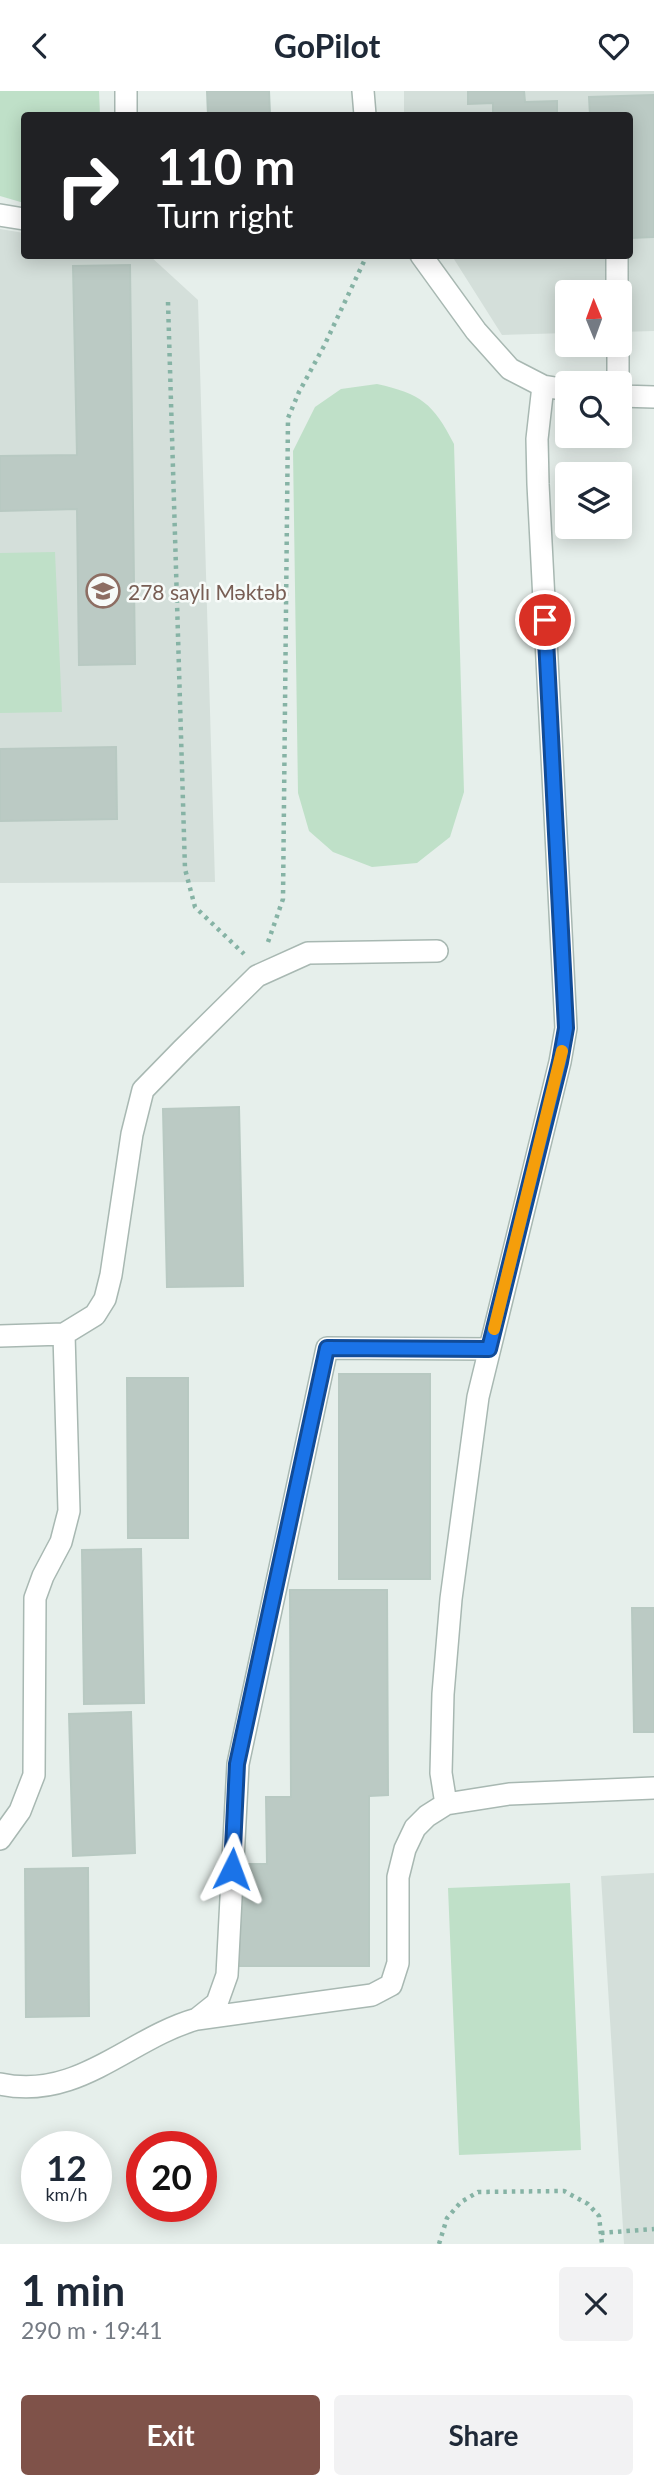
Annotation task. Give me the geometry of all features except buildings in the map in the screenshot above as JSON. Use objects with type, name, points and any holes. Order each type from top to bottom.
[{"type":"street","points":[[126,91],[126,112]]},
{"type":"street","points":[[363,91],[365,112]]},
{"type":"street","points":[[0,215],[21,218]]},
{"type":"street","points":[[424,259],[476,331],[510,369],[542,386],[555,388]]},
{"type":"street","points":[[617,259],[617,280]]},
{"type":"street","points":[[446,1804],[441,1773],[443,1693],[451,1599],[478,1397],[557,1076],[566,1028],[538,484],[537,439],[542,386]]},
{"type":"street","points":[[632,396],[654,397]]},
{"type":"street","points":[[0,1336],[64,1334],[95,1315],[105,1299],[111,1275],[132,1134],[143,1090],[257,976],[309,953],[437,951]]},
{"type":"street","points":[[0,1839],[20,1811],[34,1775],[35,1598],[61,1542],[69,1511],[64,1334]]},
{"type":"street","points":[[197,2019],[217,2003],[227,1975],[237,1764],[327,1348],[489,1349]]},
{"type":"street","points":[[0,2084],[42,2085],[74,2078],[106,2065],[176,2025],[197,2019],[372,1996],[391,1985],[398,1963],[398,1877],[405,1849],[415,1828],[427,1816],[446,1804],[509,1794],[654,1788]]},
{"type":"path","points":[[257,976],[283,899],[288,418],[365,259]]},
{"type":"path","points":[[168,302],[185,869],[195,907],[244,954],[257,976]]},
{"type":"path","points":[[439,2244],[447,2218],[461,2201],[478,2192],[564,2191],[588,2204],[599,2216],[602,2244]]},
{"type":"path","points":[[601,2233],[654,2229]]},
{"type":"shaded area","points":[[404,91],[654,91],[654,331],[632,332],[632,280],[555,280],[555,333],[502,335],[454,259],[633,259],[633,112],[404,112]]},
{"type":"shaded area","name":"278 saylı Məktəb","points":[[0,229],[21,232],[21,259],[153,259],[198,300],[215,882],[0,883]]},
{"type":"shaded area","points":[[654,1873],[654,2244],[624,2244],[601,1876]]},
{"type":"green space","points":[[0,91],[99,91],[100,112],[21,112],[21,202],[0,196]]},
{"type":"green space","points":[[377,384],[405,392],[424,402],[439,419],[454,444],[464,792],[450,837],[417,863],[372,867],[333,852],[309,831],[298,793],[293,451],[315,407],[341,389]]},
{"type":"green space","points":[[55,552],[62,712],[0,713],[0,553]]},
{"type":"green space","points":[[570,1883],[581,2150],[459,2155],[448,1888]]},
{"type":"slow traffic","points":[[494,1329],[562,1051]]},
{"type":"place","name":"278 saylı Məktəb","points":[[103,591]]},
{"type":"route","points":[[232,1869],[237,1764],[327,1348],[489,1349],[566,1028],[545,620]]}]
